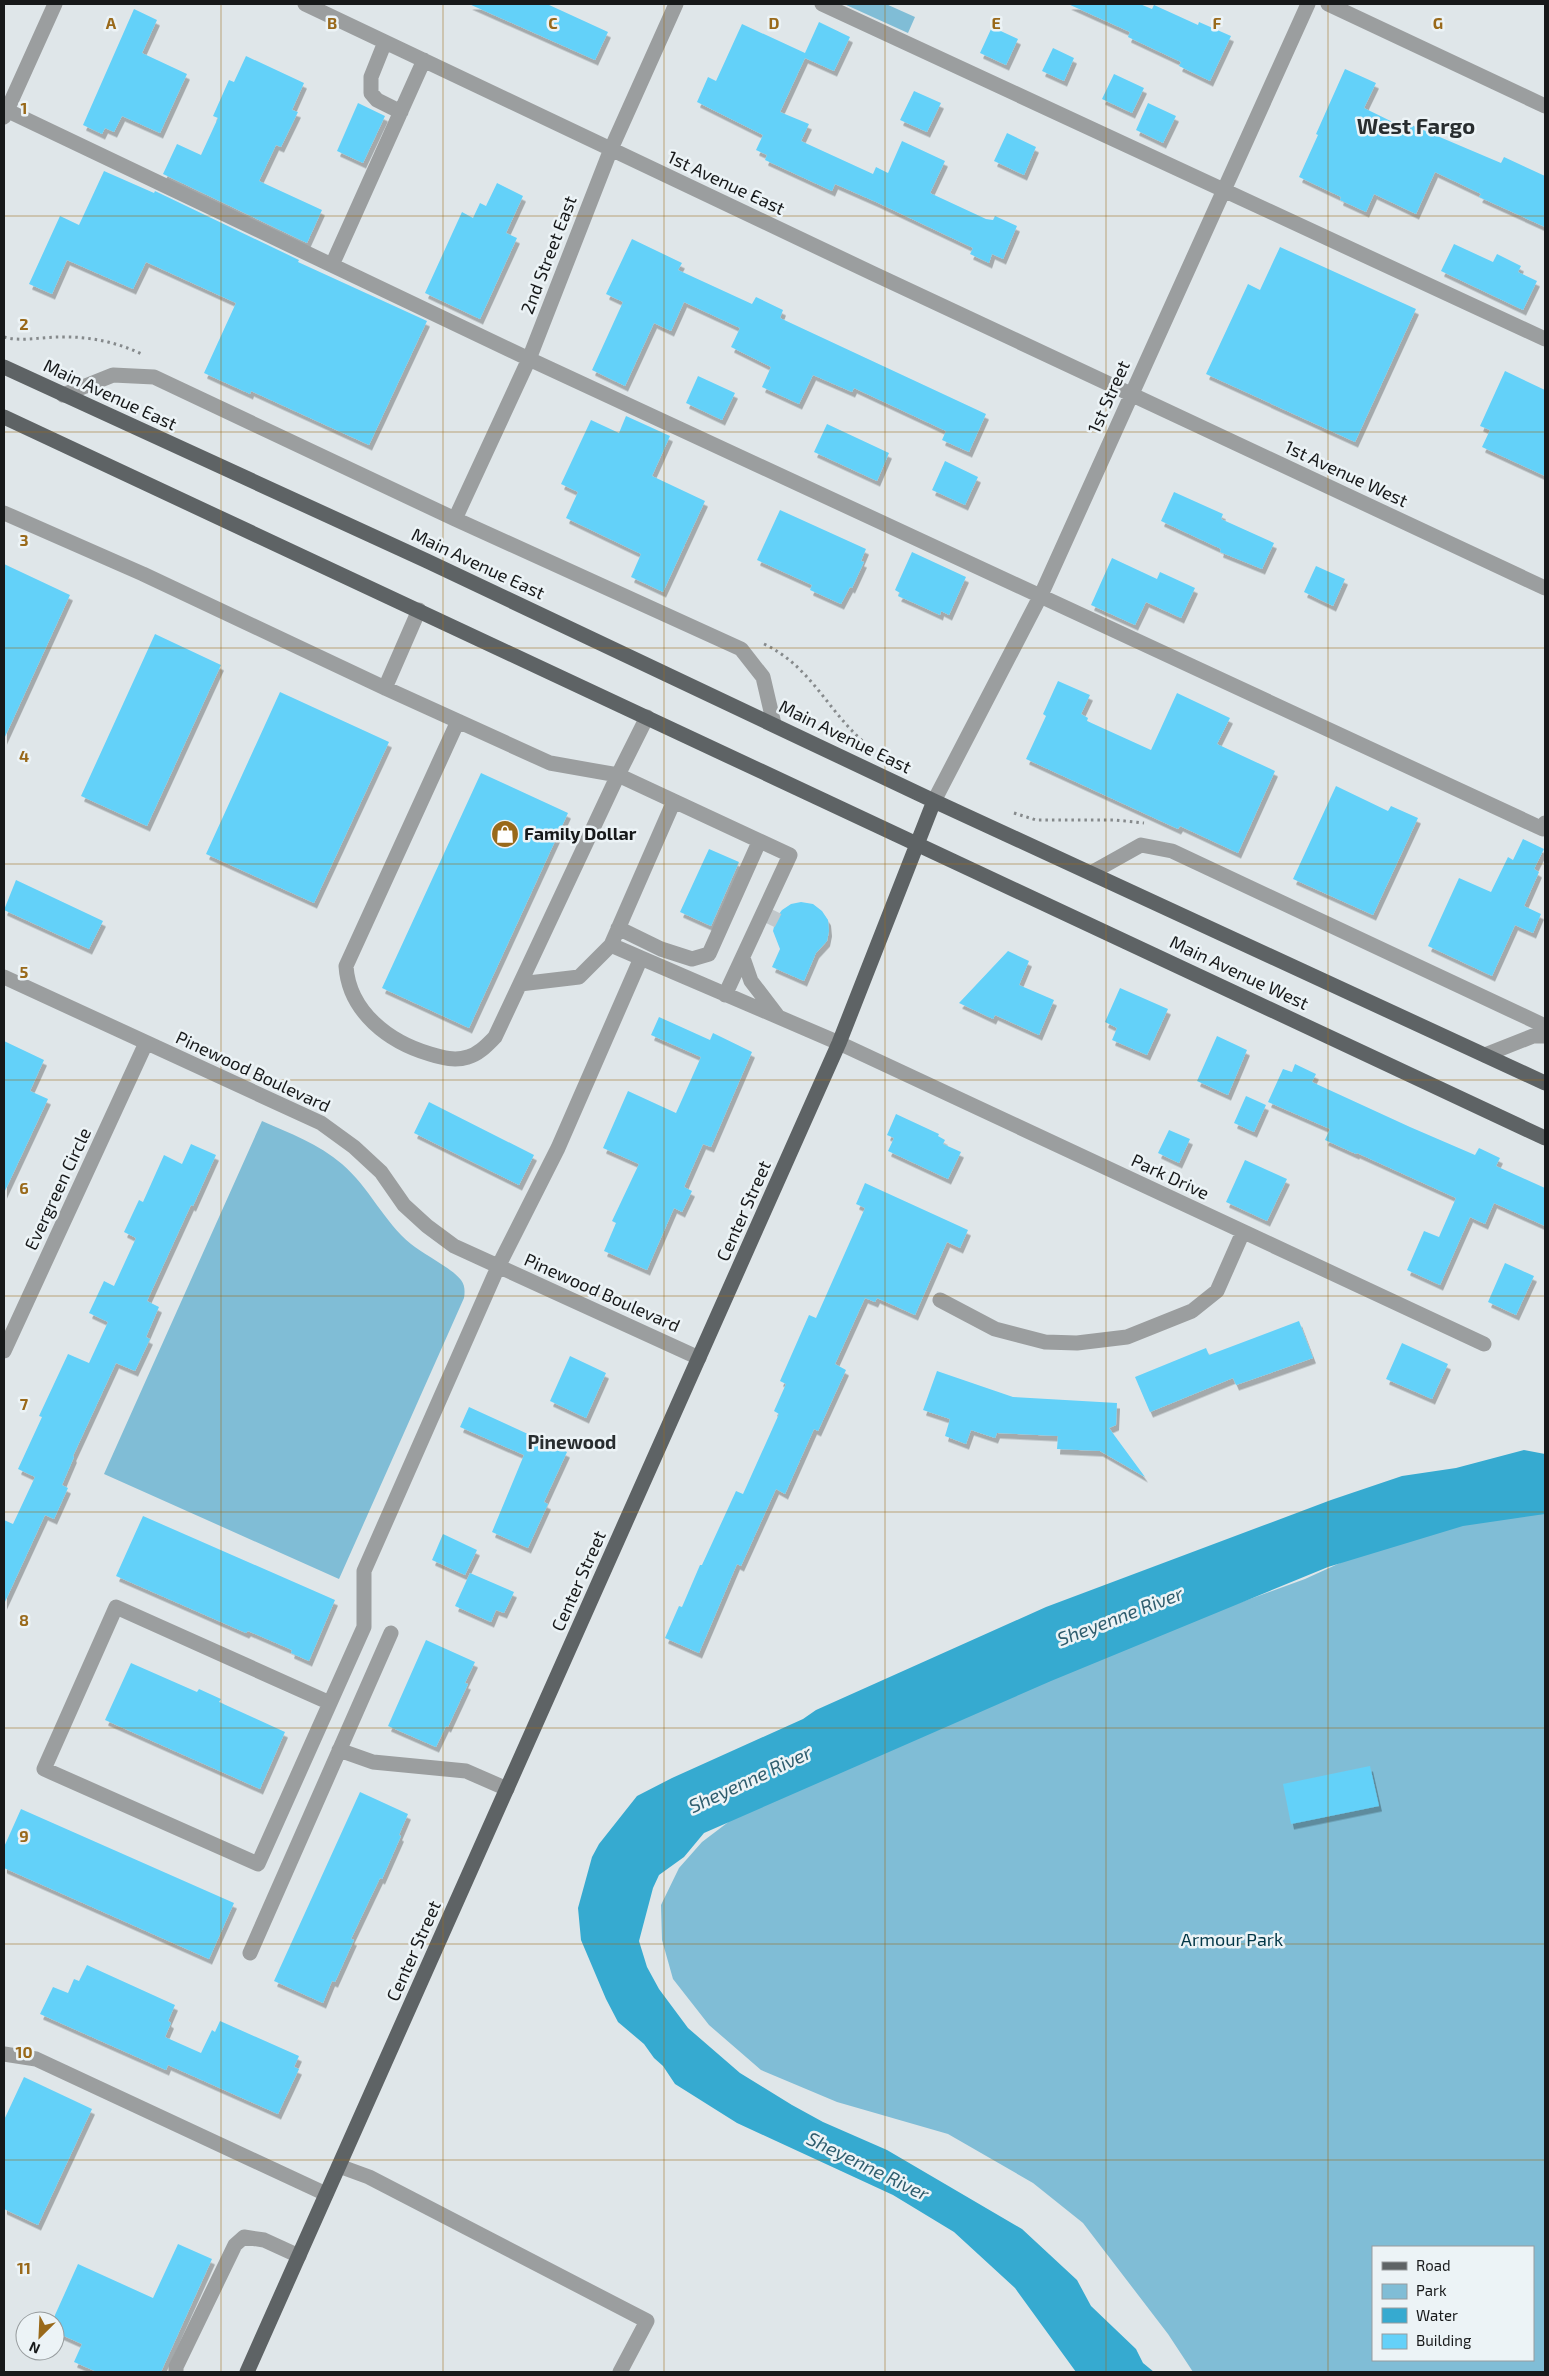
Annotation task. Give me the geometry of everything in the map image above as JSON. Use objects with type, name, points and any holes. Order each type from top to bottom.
[{"type":"main road","name":"Main Avenue East","points":[[4,367],[418,557],[934,801]]},
{"type":"main road","points":[[4,417],[916,843]]},
{"type":"main road","name":"Center Street","points":[[246,2372],[839,1044],[934,801]]},
{"type":"main road","name":"Main Avenue West","points":[[934,801],[1545,1083]]},
{"type":"main road","name":"Main Avenue West","points":[[916,843],[1545,1138]]},
{"type":"street","points":[[55,4],[5,112],[529,359],[1543,829],[1545,823]]},
{"type":"street","name":"1st Avenue East","points":[[305,4],[1132,394]]},
{"type":"street","name":"2nd Street East","points":[[455,519],[529,359],[611,149],[676,4]]},
{"type":"street","points":[[822,4],[1545,339]]},
{"type":"street","name":"1st Street","points":[[934,801],[1041,595],[1308,4]]},
{"type":"street","points":[[1328,4],[1545,106]]},
{"type":"street","points":[[385,42],[372,77],[371,93],[377,100],[401,112]]},
{"type":"street","points":[[332,265],[424,60]]},
{"type":"street","points":[[63,395],[113,375],[154,377],[455,519],[741,649],[763,677],[774,724]]},
{"type":"street","name":"1st Avenue West","points":[[1132,394],[1545,588]]},
{"type":"street","points":[[4,512],[143,574],[550,763],[618,775],[790,855],[725,994]]},
{"type":"street","points":[[385,688],[419,610]]},
{"type":"street","points":[[458,721],[346,966],[352,996],[376,1026],[408,1047],[449,1060],[468,1057],[484,1049],[495,1037],[647,717]]},
{"type":"street","points":[[520,984],[579,977],[611,945],[674,802]]},
{"type":"street","points":[[618,928],[661,949],[692,959],[709,954],[759,842]]},
{"type":"street","points":[[1091,873],[1141,845],[1172,851],[1545,1026]]},
{"type":"street","points":[[775,910],[782,894],[782,873]]},
{"type":"street","points":[[744,955],[762,937],[768,924]]},
{"type":"street","name":"Park Drive","points":[[611,945],[778,1016],[1484,1344]]},
{"type":"street","points":[[744,955],[750,981],[778,1016]]},
{"type":"street","points":[[330,1703],[116,1607],[44,1768],[258,1864],[364,1627],[364,1570],[498,1267],[558,1148],[641,958]]},
{"type":"street","name":"Pinewood Boulevard","points":[[4,977],[321,1123],[354,1147],[381,1172],[404,1204],[427,1226],[454,1246],[699,1358]]},
{"type":"street","points":[[1484,1055],[1532,1036],[1545,1036]]},
{"type":"street","name":"Evergreen Circle","points":[[4,1351],[146,1043]]},
{"type":"street","points":[[940,1300],[996,1329],[1019,1337],[1045,1342],[1077,1342],[1128,1337],[1192,1311],[1217,1291],[1243,1232]]},
{"type":"street","points":[[250,1953],[391,1633]]},
{"type":"street","points":[[339,1750],[373,1762],[466,1771],[507,1789]]},
{"type":"street","points":[[4,2054],[36,2059],[326,2194]]},
{"type":"street","points":[[339,2166],[369,2176],[647,2322],[620,2372]]},
{"type":"street","points":[[176,2372],[176,2367],[234,2245],[244,2237],[264,2240],[298,2256]]},
{"type":"green space","points":[[844,4],[886,4],[915,17],[908,33]]},
{"type":"green space","points":[[262,1121],[314,1145],[342,1164],[352,1173],[401,1235],[416,1248],[457,1276],[462,1282],[464,1289],[464,1298],[339,1579],[104,1474]]},
{"type":"green space","name":"Armour Park","points":[[1545,1492],[1545,2372],[1193,2372],[1168,2334],[1083,2223],[1033,2183],[948,2134],[837,2102],[761,2070],[709,2025],[673,1979],[662,1940],[661,1905],[679,1868],[702,1842],[735,1817],[1037,1676],[1305,1579],[1397,1537]]},
{"type":"water","name":"Sheyenne River","points":[[1524,1450],[1545,1454],[1545,1514],[1463,1526],[1328,1567],[1051,1681],[704,1833],[684,1857],[659,1875],[653,1888],[639,1941],[647,1967],[659,1989],[688,2028],[740,2073],[792,2105],[823,2122],[887,2150],[1022,2229],[1077,2280],[1091,2306],[1136,2349],[1143,2363],[1154,2372],[1076,2372],[1015,2288],[954,2232],[893,2195],[737,2123],[675,2084],[663,2066],[654,2058],[644,2044],[618,2022],[581,1940],[578,1908],[592,1857],[599,1844],[637,1796],[672,1778],[803,1719],[816,1710],[1046,1607],[1331,1500],[1402,1476],[1456,1468]]},
{"type":"building","points":[[469,4],[547,4],[608,32],[595,60]]},
{"type":"building","points":[[1068,4],[1140,4],[1152,9],[1154,5],[1198,25],[1199,22],[1231,36],[1210,81],[1179,66],[1181,62],[1128,37],[1130,32]]},
{"type":"building","points":[[134,9],[157,20],[142,53],[187,74],[160,133],[122,116],[114,132],[105,128],[102,134],[83,125]]},
{"type":"building","points":[[819,22],[850,37],[834,71],[805,58],[780,112],[809,124],[801,141],[873,174],[876,167],[888,173],[902,141],[945,161],[930,193],[986,219],[993,220],[995,216],[1017,226],[1003,259],[992,254],[989,263],[970,254],[973,248],[876,202],[835,184],[832,191],[765,160],[767,155],[756,150],[763,135],[697,102],[708,77],[716,81],[742,24],[805,53]]},
{"type":"building","points":[[992,27],[1018,39],[1006,65],[980,53]]},
{"type":"building","points":[[1053,48],[1074,58],[1064,81],[1042,71]]},
{"type":"building","points":[[246,56],[304,83],[292,110],[298,112],[281,147],[276,145],[259,181],[322,210],[307,243],[163,174],[177,144],[201,155],[218,118],[213,116],[229,80],[234,82]]},
{"type":"building","points":[[1345,69],[1376,83],[1364,108],[1407,129],[1409,124],[1501,163],[1504,157],[1545,176],[1545,227],[1479,197],[1481,194],[1435,172],[1416,214],[1374,194],[1366,212],[1340,200],[1341,197],[1299,177]]},
{"type":"building","points":[[1114,74],[1144,88],[1132,113],[1102,99]]},
{"type":"building","points":[[914,91],[941,103],[927,132],[900,120]]},
{"type":"building","points":[[358,103],[385,116],[363,163],[337,151]]},
{"type":"building","points":[[1148,103],[1176,116],[1163,143],[1136,130]]},
{"type":"building","points":[[1007,133],[1036,147],[1024,175],[994,161]]},
{"type":"building","points":[[104,171],[154,193],[155,191],[299,260],[298,262],[427,321],[369,445],[251,391],[250,394],[204,373],[236,303],[146,262],[133,289],[67,260],[52,294],[29,284],[60,216],[79,225]]},
{"type":"building","points":[[497,183],[523,196],[506,233],[517,238],[480,319],[425,293],[462,212],[473,218],[480,203],[486,206]]},
{"type":"building","points":[[632,239],[682,263],[678,270],[752,304],[756,297],[783,310],[780,318],[986,414],[969,452],[942,440],[946,431],[854,388],[852,392],[813,375],[799,404],[762,387],[771,367],[731,347],[740,328],[684,302],[671,331],[654,323],[625,386],[592,370],[623,302],[606,294]]},
{"type":"building","points":[[1454,244],[1493,262],[1497,254],[1521,266],[1518,272],[1537,281],[1523,310],[1441,271]]},
{"type":"building","points":[[1280,247],[1416,309],[1355,442],[1206,374],[1248,284],[1260,290]]},
{"type":"building","points":[[1505,371],[1545,390],[1545,476],[1482,447],[1490,430],[1480,426]]},
{"type":"building","points":[[698,376],[735,393],[722,420],[686,403]]},
{"type":"building","points":[[626,416],[670,436],[652,476],[705,501],[663,592],[631,577],[641,554],[566,518],[578,492],[561,484],[591,420],[619,433]]},
{"type":"building","points":[[827,424],[889,453],[877,481],[814,452]]},
{"type":"building","points":[[945,461],[978,477],[965,505],[932,490]]},
{"type":"building","points":[[1174,492],[1223,514],[1221,519],[1274,543],[1262,569],[1220,552],[1221,549],[1161,521]]},
{"type":"building","points":[[780,510],[866,549],[861,561],[864,562],[852,588],[850,587],[841,604],[810,590],[812,585],[757,560]]},
{"type":"building","points":[[912,552],[966,577],[949,615],[941,611],[940,615],[898,596],[900,593],[895,590]]},
{"type":"building","points":[[1112,558],[1157,579],[1160,572],[1195,588],[1181,618],[1146,602],[1135,625],[1091,605]]},
{"type":"building","points":[[4,564],[70,595],[4,739]]},
{"type":"building","points":[[1316,566],[1345,579],[1333,606],[1304,592]]},
{"type":"building","points":[[155,634],[221,665],[147,826],[81,796]]},
{"type":"building","points":[[1058,681],[1090,695],[1081,714],[1088,718],[1087,721],[1151,750],[1177,693],[1230,718],[1217,744],[1275,771],[1238,853],[1180,826],[1178,829],[1026,759],[1046,716],[1043,714]]},
{"type":"building","points":[[280,692],[389,742],[314,903],[206,854]]},
{"type":"building","points":[[481,773],[568,813],[469,1028],[382,988]]},
{"type":"building","points":[[1336,786],[1388,811],[1391,806],[1418,818],[1373,915],[1293,879]]},
{"type":"building","points":[[1523,839],[1544,849],[1534,869],[1539,872],[1524,906],[1541,914],[1533,933],[1515,925],[1492,976],[1428,946],[1459,878],[1491,892],[1508,857],[1513,860]]},
{"type":"building","points":[[709,849],[739,862],[711,926],[680,912]]},
{"type":"building","points":[[16,880],[103,921],[89,949],[4,910]]},
{"type":"building","points":[[801,902],[813,904],[822,911],[828,920],[829,931],[827,941],[816,953],[804,981],[772,967],[780,949],[773,931],[776,918],[782,910],[791,904]]},
{"type":"building","points":[[1008,951],[1029,961],[1019,985],[1054,1000],[1039,1035],[995,1015],[993,1019],[959,1003]]},
{"type":"building","points":[[1120,988],[1168,1009],[1147,1055],[1112,1040],[1117,1028],[1105,1022]]},
{"type":"building","points":[[659,1017],[710,1040],[713,1033],[752,1052],[711,1147],[703,1144],[684,1187],[692,1191],[682,1212],[674,1208],[647,1270],[604,1251],[616,1223],[612,1221],[639,1164],[603,1148],[628,1091],[676,1113],[701,1057],[651,1035]]},
{"type":"building","points":[[1217,1036],[1247,1050],[1228,1095],[1197,1081]]},
{"type":"building","points":[[4,1041],[44,1060],[30,1091],[48,1099],[4,1193]]},
{"type":"building","points":[[1295,1064],[1316,1074],[1312,1082],[1410,1127],[1475,1155],[1479,1148],[1500,1158],[1496,1166],[1545,1188],[1545,1226],[1494,1203],[1485,1224],[1470,1217],[1440,1285],[1407,1270],[1424,1231],[1439,1237],[1456,1198],[1325,1140],[1330,1129],[1268,1102],[1283,1069],[1292,1072]]},
{"type":"building","points":[[1246,1096],[1266,1105],[1254,1132],[1234,1123]]},
{"type":"building","points":[[429,1102],[534,1155],[519,1185],[414,1133]]},
{"type":"building","points":[[896,1114],[939,1134],[938,1136],[945,1140],[943,1144],[961,1152],[948,1179],[888,1151],[894,1138],[887,1135]]},
{"type":"building","points":[[1169,1130],[1190,1139],[1179,1163],[1158,1153]]},
{"type":"building","points":[[191,1144],[216,1155],[147,1301],[159,1307],[146,1337],[150,1339],[135,1371],[116,1363],[73,1456],[62,1485],[68,1488],[54,1519],[45,1515],[4,1604],[4,1520],[13,1524],[35,1477],[18,1469],[42,1417],[39,1416],[68,1354],[89,1363],[108,1322],[89,1313],[104,1281],[114,1286],[136,1238],[124,1232],[139,1200],[143,1202],[164,1155],[182,1164]]},
{"type":"building","points":[[1245,1160],[1287,1179],[1267,1221],[1226,1202]]},
{"type":"building","points":[[865,1183],[968,1230],[960,1248],[947,1242],[915,1315],[877,1298],[875,1302],[865,1298],[835,1364],[846,1370],[818,1431],[814,1429],[785,1494],[776,1489],[741,1566],[737,1564],[699,1653],[665,1638],[679,1606],[682,1607],[736,1491],[743,1494],[779,1414],[774,1411],[786,1384],[780,1381],[809,1315],[816,1318],[865,1208],[856,1204]]},
{"type":"building","points":[[1505,1263],[1534,1276],[1516,1315],[1488,1302]]},
{"type":"building","points":[[1299,1321],[1313,1358],[1236,1385],[1233,1378],[1150,1412],[1135,1377],[1206,1348],[1209,1355]]},
{"type":"building","points":[[1402,1343],[1448,1364],[1432,1399],[1386,1379]]},
{"type":"building","points":[[570,1356],[606,1373],[586,1418],[550,1401]]},
{"type":"building","points":[[937,1371],[1013,1397],[1117,1403],[1116,1425],[1109,1428],[1145,1477],[1100,1451],[1057,1449],[1058,1436],[997,1433],[995,1438],[971,1430],[966,1444],[945,1436],[950,1419],[923,1410]]},
{"type":"building","points":[[469,1407],[567,1452],[544,1502],[548,1504],[528,1548],[492,1532],[524,1455],[460,1427]]},
{"type":"building","points":[[143,1516],[335,1600],[309,1661],[291,1653],[292,1650],[248,1631],[246,1633],[116,1576]]},
{"type":"building","points":[[443,1534],[477,1550],[465,1575],[432,1560]]},
{"type":"building","points":[[470,1573],[514,1592],[504,1613],[496,1610],[491,1622],[455,1606]]},
{"type":"building","points":[[426,1640],[475,1662],[465,1683],[468,1684],[448,1727],[446,1726],[436,1747],[388,1726]]},
{"type":"building","points":[[131,1663],[197,1692],[199,1689],[221,1699],[219,1702],[285,1732],[260,1789],[105,1720]]},
{"type":"building","points":[[1370,1766],[1379,1806],[1291,1824],[1283,1784]]},
{"type":"building","points":[[360,1792],[408,1814],[399,1835],[401,1836],[382,1879],[380,1878],[351,1939],[354,1940],[335,1982],[332,1981],[323,2003],[274,1981]]},
{"type":"building","points":[[21,1809],[234,1903],[209,1959],[4,1868],[4,1847]]},
{"type":"building","points":[[87,1965],[175,2005],[168,2021],[171,2023],[165,2037],[201,2053],[212,2030],[215,2032],[220,2021],[299,2056],[294,2067],[299,2069],[278,2114],[168,2065],[166,2070],[40,2014],[53,1987],[68,1993],[74,1979],[79,1981]]},
{"type":"building","points":[[24,2077],[92,2109],[38,2225],[4,2209],[4,2120]]},
{"type":"building","points":[[178,2244],[212,2259],[161,2372],[97,2372],[74,2362],[82,2344],[65,2336],[65,2311],[57,2311],[78,2264],[153,2298]]},
{"type":"tunnel","points":[[768,924],[775,910]]},
{"type":"place","name":"Family Dollar","points":[[505,834]]},
{"type":"district","name":"West Fargo","points":[[1416,126]]},
{"type":"district","name":"Pinewood","points":[[572,1442]]}]
